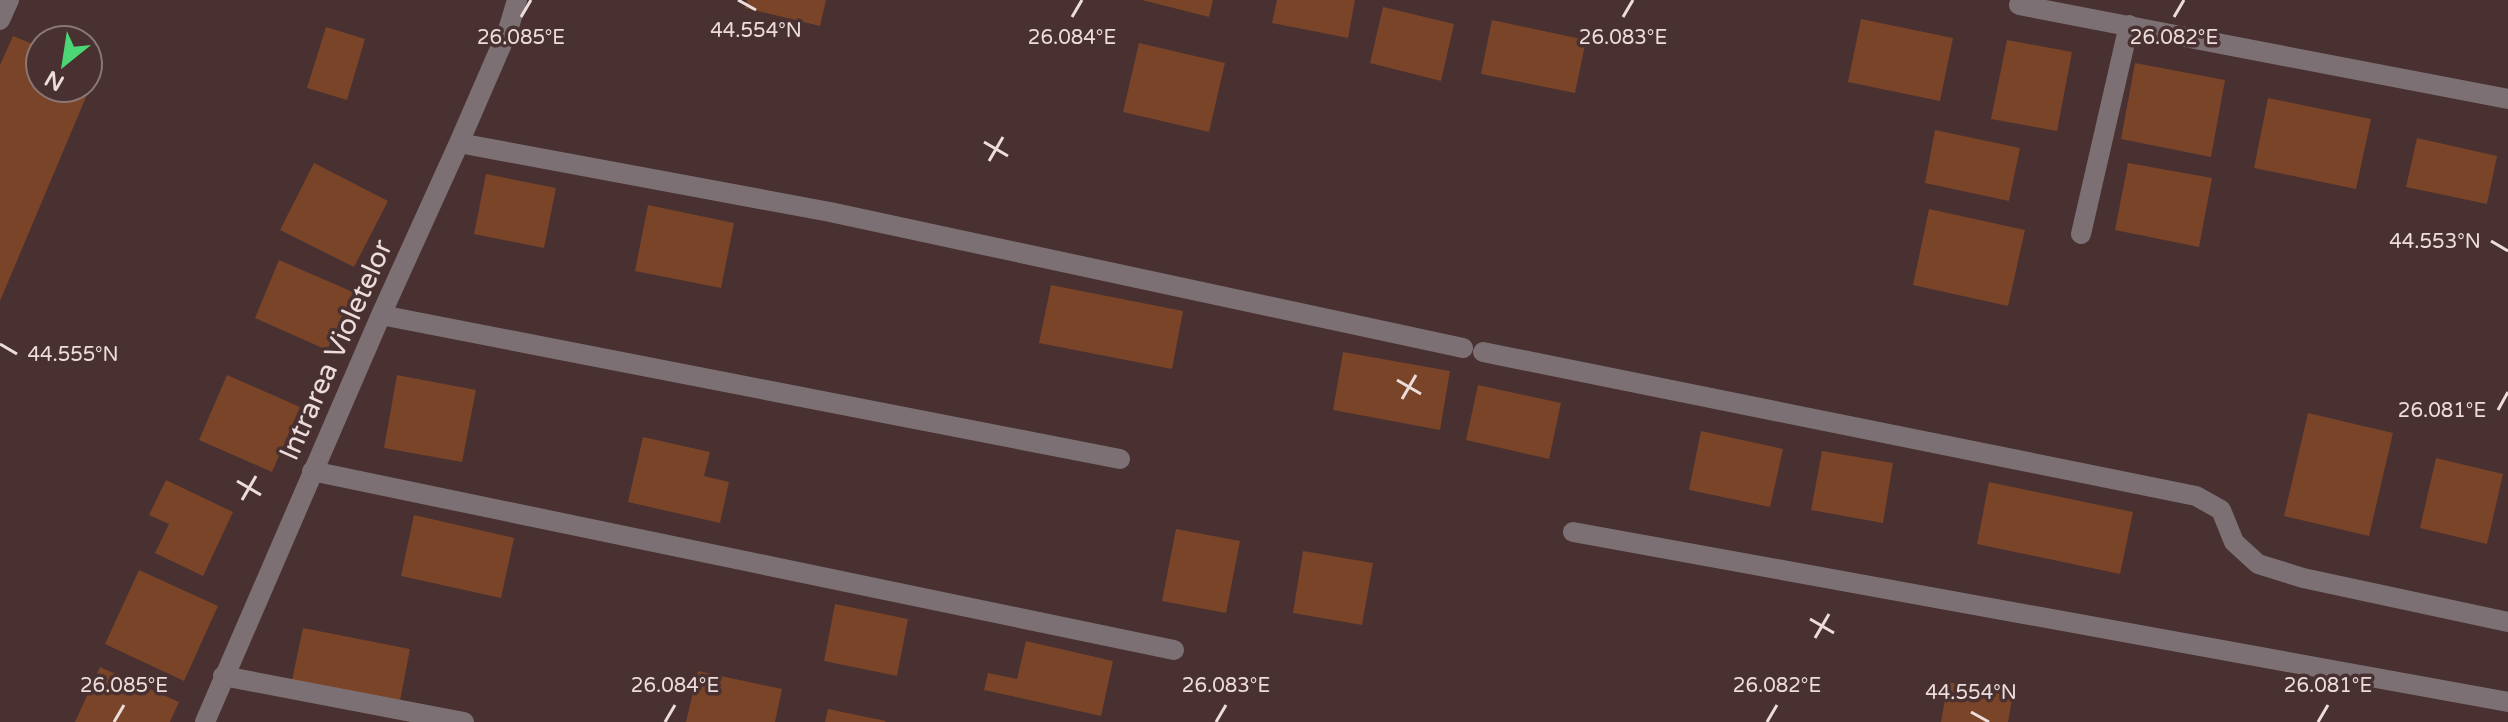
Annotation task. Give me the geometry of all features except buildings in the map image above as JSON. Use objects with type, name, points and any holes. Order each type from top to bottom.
[{"type":"street","points":[[0,20],[9,0]]},
{"type":"street","name":"Intrarea Violetelor","points":[[205,722],[312,471],[508,30],[517,0]]},
{"type":"street","points":[[2019,5],[2508,99]]},
{"type":"street","points":[[2081,234],[2129,25]]},
{"type":"street","points":[[459,143],[830,212],[1463,348]]},
{"type":"street","points":[[381,315],[1120,459]]},
{"type":"street","points":[[1483,352],[2196,496],[2221,510],[2234,542],[2258,564],[2303,578],[2508,622]]},
{"type":"street","points":[[312,471],[1174,650]]},
{"type":"street","points":[[1573,532],[2508,702]]},
{"type":"street","points":[[223,676],[464,722]]}]
